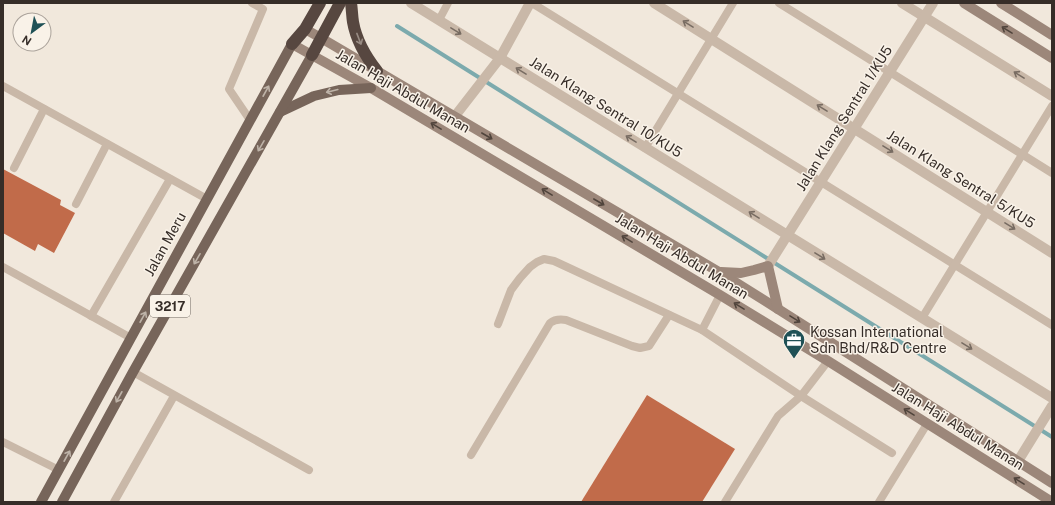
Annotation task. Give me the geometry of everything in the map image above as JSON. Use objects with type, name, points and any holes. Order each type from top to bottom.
[{"type":"highway","name":"Jalan Meru","points":[[292,44],[305,29],[320,3]]},
{"type":"highway","name":"3217","points":[[312,55],[340,3]]},
{"type":"highway","points":[[351,3],[353,23],[359,40],[366,56],[377,71]]},
{"type":"main road","name":"Jalan Meru","points":[[41,502],[292,44]]},
{"type":"main road","name":"3217","points":[[62,502],[133,372],[312,55]]},
{"type":"main road","points":[[280,112],[314,96],[339,90],[371,88]]},
{"type":"street","name":"Jalan Klang Sentral 10/KU5","points":[[411,3],[1052,398]]},
{"type":"street","points":[[454,116],[500,58],[531,3]]},
{"type":"street","name":"Jalan Klang Sentral 5/KU5","points":[[654,3],[1052,253]]},
{"type":"street","points":[[902,3],[1052,96]]},
{"type":"street","name":"Jalan Klang Sentral 1/KU5","points":[[768,266],[933,3]]},
{"type":"street","points":[[964,3],[1052,58]]},
{"type":"street","points":[[1001,3],[1049,31]]},
{"type":"street","name":"Jalan Haji Abdul Manan","points":[[305,29],[719,272],[1052,483]]},
{"type":"street","name":"Jalan Haji Abdul Manan","points":[[292,44],[371,88],[720,295],[1052,502]]},
{"type":"street","points":[[719,272],[741,273],[768,266],[778,309]]},
{"type":"street","points":[[1018,461],[1052,406]]},
{"type":"lane","points":[[250,120],[229,89],[263,9],[252,3]]},
{"type":"lane","points":[[439,20],[448,3]]},
{"type":"lane","points":[[531,3],[1052,325]]},
{"type":"lane","points":[[645,148],[733,3]]},
{"type":"lane","points":[[780,3],[1052,173]]},
{"type":"lane","points":[[3,86],[207,199]]},
{"type":"lane","points":[[922,318],[1052,106]]},
{"type":"lane","points":[[14,168],[44,109]]},
{"type":"lane","points":[[76,204],[107,144]]},
{"type":"lane","points":[[91,316],[170,179]]},
{"type":"lane","points":[[498,324],[511,290],[520,278],[537,262],[544,259],[554,261],[702,330],[801,396],[892,453]]},
{"type":"lane","points":[[3,267],[131,338]]},
{"type":"lane","points":[[702,330],[720,295]]},
{"type":"lane","points":[[471,455],[552,321],[558,319],[566,320],[640,348],[649,346],[669,315]]},
{"type":"lane","points":[[725,502],[778,416],[801,396],[828,361]]},
{"type":"lane","points":[[133,372],[309,470]]},
{"type":"lane","points":[[114,502],[174,396]]},
{"type":"lane","points":[[879,502],[927,424]]},
{"type":"lane","points":[[3,442],[59,470]]},
{"type":"building","points":[[3,169],[61,200],[60,205],[75,213],[54,253],[38,244],[35,251],[3,233]]},
{"type":"building","points":[[647,395],[735,449],[702,502],[581,502]]},
{"type":"waterway","points":[[397,26],[1052,437]]},
{"type":"place","name":"Kossan International Sdn Bhd/R&D Centre","points":[[794,360]]}]
